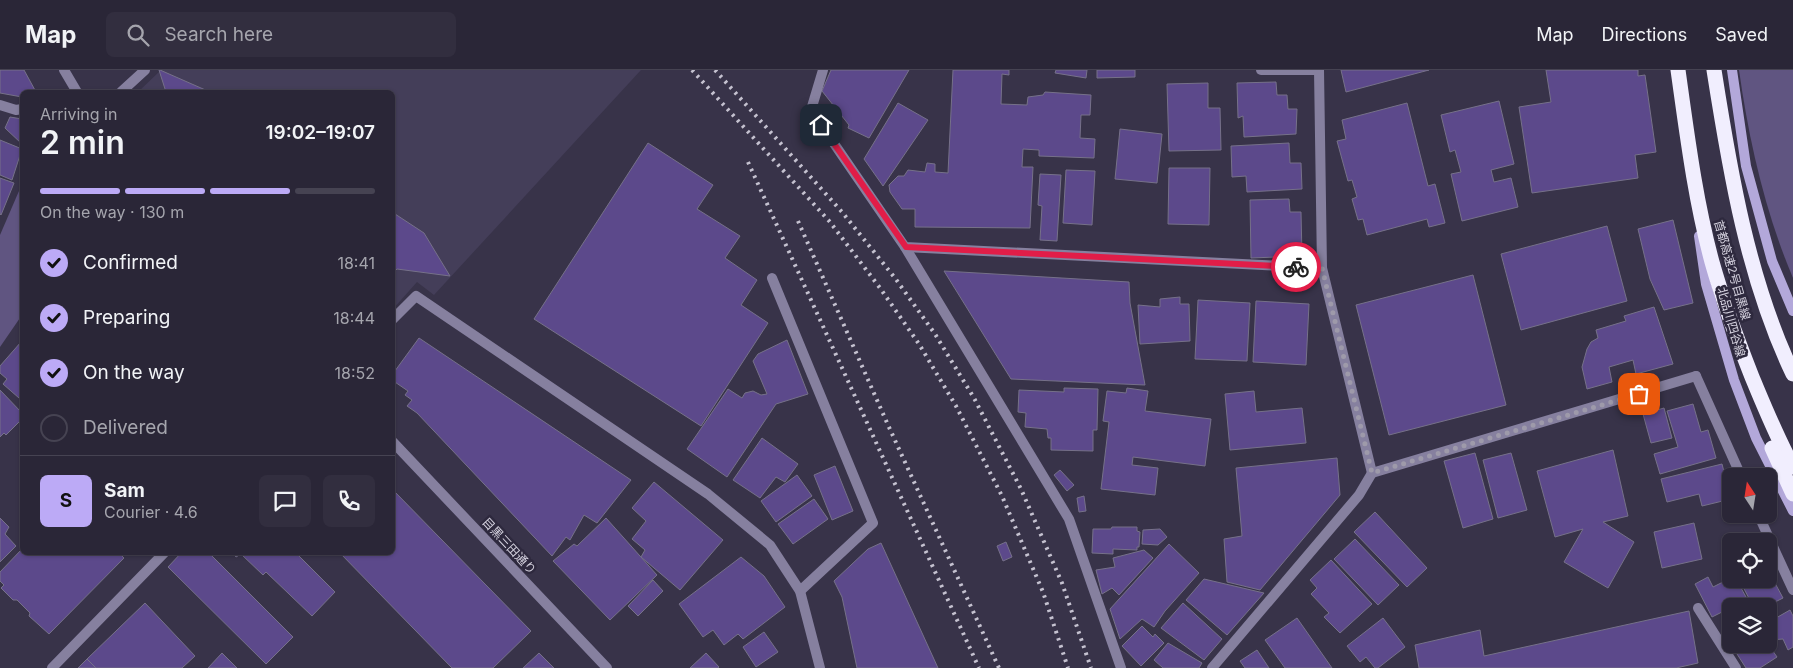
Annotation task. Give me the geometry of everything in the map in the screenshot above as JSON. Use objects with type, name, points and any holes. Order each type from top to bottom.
[{"type":"highway","name":"首都高速2号目黒線","points":[[1676,70],[1700,213],[1712,262],[1731,324],[1777,439],[1793,467]]},
{"type":"highway","name":"首都高速2号目黒線","points":[[1714,70],[1738,204],[1751,255],[1770,314],[1793,374]]},
{"type":"highway","points":[[1770,314],[1793,349]]},
{"type":"highway","points":[[1731,324],[1766,434],[1793,494]]},
{"type":"main road","name":"北品川四谷線","points":[[1676,70],[1706,284],[1734,380],[1756,438],[1793,510]]},
{"type":"main road","points":[[1732,70],[1746,166],[1772,262],[1793,311]]},
{"type":"street","points":[[64,70],[77,90]]},
{"type":"street","points":[[123,90],[144,70]]},
{"type":"street","points":[[823,70],[811,110],[906,247],[1069,519],[1121,668]]},
{"type":"street","points":[[1261,70],[1319,70],[1322,268],[1372,473]]},
{"type":"street","points":[[0,105],[20,109]]},
{"type":"street","points":[[906,247],[1322,268]]},
{"type":"street","points":[[772,278],[873,523],[800,591]]},
{"type":"street","points":[[395,317],[416,296],[708,494],[770,545],[800,591],[820,668]]},
{"type":"street","points":[[1212,668],[1359,495],[1372,473],[1696,376],[1737,468]]},
{"type":"street","name":"目黒三田通り","points":[[395,444],[607,668]]},
{"type":"street","points":[[1762,523],[1793,590]]},
{"type":"street","points":[[52,668],[159,555]]},
{"type":"street","points":[[1698,608],[1736,668]]},
{"type":"shaded area","points":[[161,70],[641,70],[434,295],[417,282],[395,307],[395,90],[140,90]]},
{"type":"shaded area","points":[[1739,70],[1793,70],[1793,278],[1774,228],[1759,176]]},
{"type":"shaded area","points":[[20,189],[20,318],[0,347],[0,235]]},
{"type":"building","points":[[0,70],[24,70],[35,90],[20,90],[20,97],[0,93]]},
{"type":"building","points":[[159,70],[205,90],[165,90]]},
{"type":"building","points":[[831,70],[909,70],[869,138],[848,128],[849,125],[822,91]]},
{"type":"building","points":[[953,70],[1009,70],[1009,75],[1002,74],[1001,104],[1027,105],[1028,97],[1043,95],[1045,92],[1091,95],[1090,115],[1081,115],[1080,138],[1095,139],[1094,158],[1039,156],[1039,150],[1023,149],[1022,167],[1033,167],[1030,228],[915,227],[915,209],[902,209],[890,192],[889,185],[898,176],[904,176],[908,170],[925,172],[927,163],[935,164],[935,172],[948,173]]},
{"type":"building","points":[[1056,70],[1087,70],[1086,78],[1055,73]]},
{"type":"building","points":[[1097,70],[1135,70],[1135,77],[1097,78]]},
{"type":"building","points":[[1341,70],[1429,70],[1346,92]]},
{"type":"building","points":[[1546,70],[1638,70],[1638,76],[1645,75],[1656,152],[1635,155],[1638,178],[1532,193],[1519,107],[1551,102]]},
{"type":"building","points":[[1276,82],[1277,95],[1287,95],[1288,109],[1297,109],[1296,134],[1244,137],[1243,116],[1238,118],[1237,83]]},
{"type":"building","points":[[1208,83],[1208,108],[1220,108],[1221,150],[1169,151],[1167,84]]},
{"type":"building","points":[[1499,101],[1514,164],[1491,170],[1494,182],[1511,178],[1518,207],[1462,221],[1451,174],[1461,172],[1455,150],[1450,152],[1441,115]]},
{"type":"building","points":[[898,103],[928,120],[883,186],[864,159]]},
{"type":"building","points":[[1407,103],[1428,186],[1435,184],[1445,223],[1429,227],[1427,219],[1367,235],[1363,219],[1358,220],[1352,199],[1357,197],[1352,180],[1348,181],[1337,141],[1346,139],[1342,120]]},
{"type":"building","points":[[10,117],[20,119],[20,142],[5,128]]},
{"type":"building","points":[[1120,129],[1162,134],[1157,183],[1115,179]]},
{"type":"building","points":[[0,140],[20,148],[20,155],[12,180],[0,175]]},
{"type":"building","points":[[648,143],[713,185],[697,209],[740,236],[725,258],[757,280],[741,305],[768,323],[701,426],[534,319]]},
{"type":"building","points":[[1289,143],[1290,163],[1301,163],[1302,189],[1247,192],[1246,176],[1232,177],[1231,146]]},
{"type":"building","points":[[1169,168],[1210,168],[1209,225],[1168,224]]},
{"type":"building","points":[[1066,170],[1095,171],[1092,225],[1063,223]]},
{"type":"building","points":[[1040,174],[1061,175],[1057,241],[1040,240],[1042,206],[1038,205]]},
{"type":"building","points":[[0,178],[14,183],[1,215],[0,214]]},
{"type":"building","points":[[1289,199],[1290,212],[1301,212],[1302,256],[1251,258],[1250,200]]},
{"type":"building","points":[[395,214],[424,233],[450,276],[397,269],[395,271]]},
{"type":"building","points":[[1673,220],[1693,303],[1664,310],[1650,279],[1638,229]]},
{"type":"building","points":[[1607,226],[1627,301],[1521,330],[1501,254]]},
{"type":"building","points":[[944,271],[1129,282],[1130,303],[1145,385],[1011,379]]},
{"type":"building","points":[[1473,275],[1506,405],[1389,435],[1356,305]]},
{"type":"building","points":[[1180,297],[1180,304],[1189,304],[1190,341],[1140,344],[1138,305],[1160,307],[1160,299]]},
{"type":"building","points":[[1198,300],[1250,303],[1247,361],[1195,359]]},
{"type":"building","points":[[1256,301],[1309,304],[1306,365],[1253,362]]},
{"type":"building","points":[[1654,307],[1673,364],[1636,374],[1633,360],[1609,367],[1612,382],[1587,389],[1582,367],[1587,349],[1591,342],[1598,338],[1596,330],[1626,321],[1624,316]]},
{"type":"building","points":[[419,338],[631,480],[597,523],[584,515],[570,540],[566,537],[552,556],[417,413],[407,406],[412,400],[405,395],[408,391],[395,382],[395,371]]},
{"type":"building","points":[[787,340],[808,394],[776,404],[727,477],[687,449],[728,389],[742,398],[745,393],[753,391],[761,395],[767,394],[753,361],[758,354]]},
{"type":"building","points":[[20,343],[19,398],[3,384],[7,379],[0,373],[0,366]]},
{"type":"building","points":[[1064,388],[1098,389],[1097,430],[1093,430],[1093,451],[1051,450],[1051,438],[1048,438],[1047,429],[1025,427],[1026,413],[1018,412],[1019,390],[1064,392]]},
{"type":"building","points":[[1127,388],[1148,391],[1145,411],[1211,419],[1205,466],[1133,457],[1132,465],[1158,468],[1155,495],[1101,489],[1109,422],[1103,421],[1107,391],[1126,393]]},
{"type":"building","points":[[0,390],[20,411],[20,421],[6,435],[4,433],[0,437]]},
{"type":"building","points":[[1254,391],[1256,412],[1302,408],[1306,443],[1230,450],[1225,394]]},
{"type":"building","points":[[1693,404],[1701,432],[1708,430],[1716,458],[1660,474],[1654,454],[1678,447],[1667,411]]},
{"type":"building","points":[[1664,408],[1672,438],[1651,443],[1643,414]]},
{"type":"building","points":[[762,438],[798,464],[785,482],[776,477],[760,498],[733,480]]},
{"type":"building","points":[[1613,450],[1628,516],[1603,522],[1634,542],[1608,588],[1564,562],[1583,529],[1555,537],[1537,471]]},
{"type":"building","points":[[1475,453],[1493,519],[1463,528],[1444,461]]},
{"type":"building","points":[[1511,453],[1527,510],[1498,518],[1483,460]]},
{"type":"building","points":[[1337,458],[1340,495],[1260,590],[1227,582],[1224,539],[1242,536],[1236,468]]},
{"type":"building","points":[[1722,464],[1722,501],[1702,506],[1699,494],[1667,502],[1661,479]]},
{"type":"building","points":[[835,466],[853,511],[832,520],[814,475]]},
{"type":"building","points":[[1060,470],[1074,485],[1067,491],[1054,475]]},
{"type":"building","points":[[797,475],[812,496],[776,522],[761,501]]},
{"type":"building","points":[[654,482],[723,540],[680,590],[641,557],[645,550],[632,539],[646,521],[632,508]]},
{"type":"building","points":[[395,492],[531,631],[493,668],[452,668],[342,555],[395,555]]},
{"type":"building","points":[[1084,496],[1086,511],[1079,512],[1077,498]]},
{"type":"building","points":[[814,499],[828,519],[793,544],[778,524]]},
{"type":"building","points":[[1375,512],[1427,568],[1407,587],[1354,532]]},
{"type":"building","points":[[0,518],[9,527],[5,534],[16,546],[0,562]]},
{"type":"building","points":[[606,518],[657,575],[610,620],[553,561],[574,544],[577,546]]},
{"type":"building","points":[[1694,523],[1702,559],[1662,568],[1654,532]]},
{"type":"building","points":[[1112,527],[1137,527],[1137,531],[1140,532],[1137,550],[1113,549],[1113,554],[1092,553],[1093,529],[1111,529]]},
{"type":"building","points":[[1160,529],[1167,537],[1158,545],[1142,544],[1143,530]]},
{"type":"building","points":[[1355,539],[1399,585],[1378,605],[1334,559]]},
{"type":"building","points":[[1006,542],[1012,557],[1003,561],[997,546]]},
{"type":"building","points":[[881,543],[938,668],[857,668],[842,597],[834,581],[868,549]]},
{"type":"building","points":[[1169,544],[1199,573],[1165,611],[1154,627],[1142,619],[1120,639],[1110,609]]},
{"type":"building","points":[[1144,550],[1153,558],[1119,595],[1112,588],[1102,594],[1096,570],[1115,567],[1113,558]]},
{"type":"building","points":[[20,551],[20,555],[121,555],[124,558],[49,634],[29,616],[30,613],[17,600],[13,600],[1,588],[4,585],[0,581],[0,572]]},
{"type":"building","points":[[179,555],[211,555],[293,637],[266,664],[168,567]]},
{"type":"building","points":[[242,555],[298,555],[335,592],[312,616],[266,572],[263,575]]},
{"type":"building","points":[[741,557],[764,576],[785,607],[743,639],[738,634],[724,645],[713,630],[703,637],[679,604]]},
{"type":"building","points":[[1331,560],[1372,604],[1340,633],[1324,617],[1329,613],[1311,594],[1317,588],[1310,580]]},
{"type":"building","points":[[1708,577],[1713,587],[1722,582],[1722,588],[1741,588],[1747,598],[1722,598],[1722,612],[1712,617],[1695,584]]},
{"type":"building","points":[[1204,579],[1264,593],[1227,635],[1186,600]]},
{"type":"building","points":[[653,580],[663,591],[638,616],[628,606]]},
{"type":"building","points":[[1777,587],[1783,598],[1777,601],[1777,598],[1749,598],[1744,588]]},
{"type":"building","points":[[145,603],[195,656],[182,668],[96,668],[87,659]]},
{"type":"building","points":[[1183,603],[1222,639],[1204,660],[1161,628]]},
{"type":"building","points":[[1790,610],[1793,616],[1793,647],[1788,650],[1783,639],[1777,639],[1777,617]]},
{"type":"building","points":[[1689,611],[1698,663],[1676,668],[1419,668],[1415,645],[1480,630],[1484,656]]},
{"type":"building","points":[[1297,618],[1332,668],[1285,668],[1265,640]]},
{"type":"building","points":[[1383,618],[1405,647],[1378,668],[1375,668],[1366,657],[1360,662],[1347,646]]},
{"type":"building","points":[[1142,626],[1153,637],[1155,634],[1164,643],[1141,666],[1122,646]]},
{"type":"building","points":[[764,632],[778,652],[756,667],[743,647]]},
{"type":"building","points":[[1168,643],[1202,663],[1199,668],[1163,668],[1154,660]]},
{"type":"building","points":[[1257,650],[1269,668],[1245,668],[1240,661]]},
{"type":"building","points":[[222,653],[237,668],[208,668]]},
{"type":"building","points":[[539,653],[554,668],[523,668]]},
{"type":"building","points":[[706,653],[718,668],[690,668]]},
{"type":"building","points":[[1736,653],[1774,653],[1777,657],[1760,668],[1746,668]]},
{"type":"building","points":[[87,659],[96,668],[78,668]]},
{"type":"railway","points":[[692,70],[830,222],[919,344],[956,406],[1002,496],[1043,592],[1068,668]]},
{"type":"railway","points":[[715,70],[842,212],[895,278],[935,334],[974,398],[1021,489],[1062,583],[1091,668]]},
{"type":"railway","points":[[748,162],[979,668]]},
{"type":"railway","points":[[798,221],[888,425],[999,668]]},
{"type":"way so far","points":[[1296,267],[1322,268],[1372,473],[1639,394]]},
{"type":"route","points":[[821,125],[906,247],[1296,267]]}]
